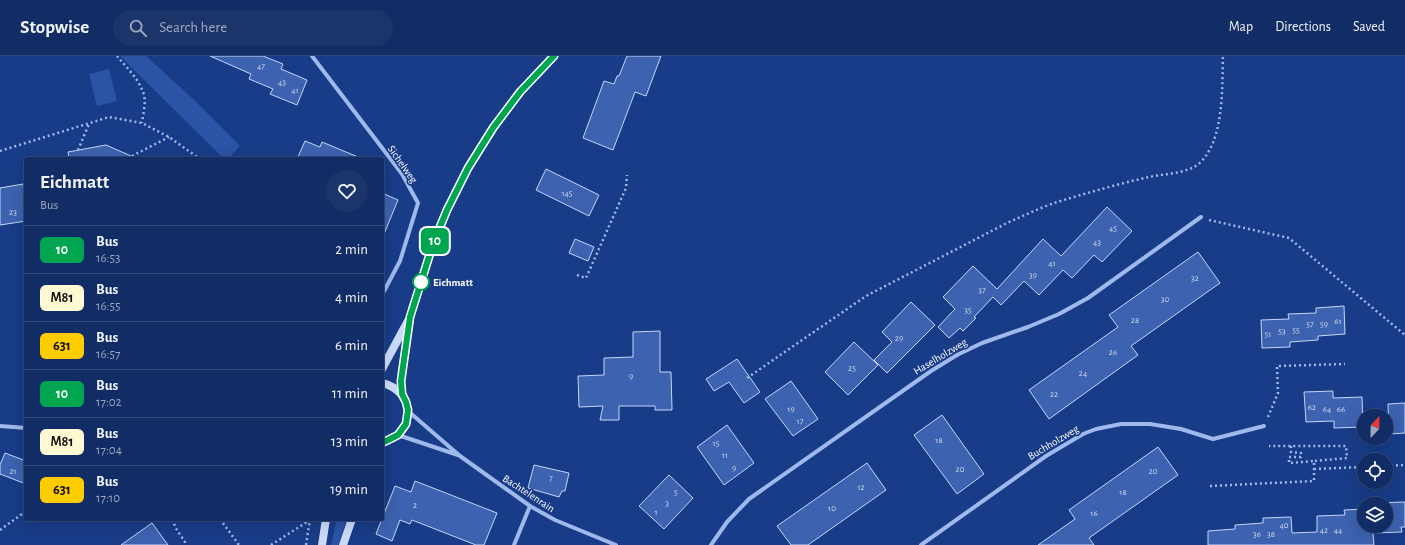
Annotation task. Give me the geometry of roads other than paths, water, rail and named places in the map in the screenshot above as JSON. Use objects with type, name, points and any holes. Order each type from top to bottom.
[{"type":"street","name":"Sichelweg","points":[[312,56],[402,174],[418,203],[400,261],[384,292]]},
{"type":"street","points":[[384,365],[410,317],[439,230],[468,168],[489,134],[507,109],[535,75],[554,56]]},
{"type":"street","name":"Haselholzweg","points":[[711,545],[727,522],[749,499],[931,371],[956,355],[982,343],[1059,314],[1088,298],[1201,217]]},
{"type":"street","points":[[384,441],[398,435],[406,424],[408,410],[402,394],[401,381],[410,317]]},
{"type":"street","points":[[384,384],[390,385],[402,394]]},
{"type":"street","name":"Bachtelenrain","points":[[408,410],[460,456],[530,506],[555,520],[616,545]]},
{"type":"street","name":"Buchholzweg","points":[[920,545],[1046,456],[1083,434],[1096,429],[1121,424],[1150,424],[1182,429],[1214,439],[1264,426]]},
{"type":"street","points":[[0,426],[24,428]]},
{"type":"street","name":"Bachtelenrain","points":[[398,435],[460,456]]},
{"type":"street","points":[[514,545],[530,506]]},
{"type":"street","points":[[322,545],[326,521]]},
{"type":"street","points":[[343,545],[351,521]]},
{"type":"place","name":"Eichmatt","points":[[421,282]]}]
